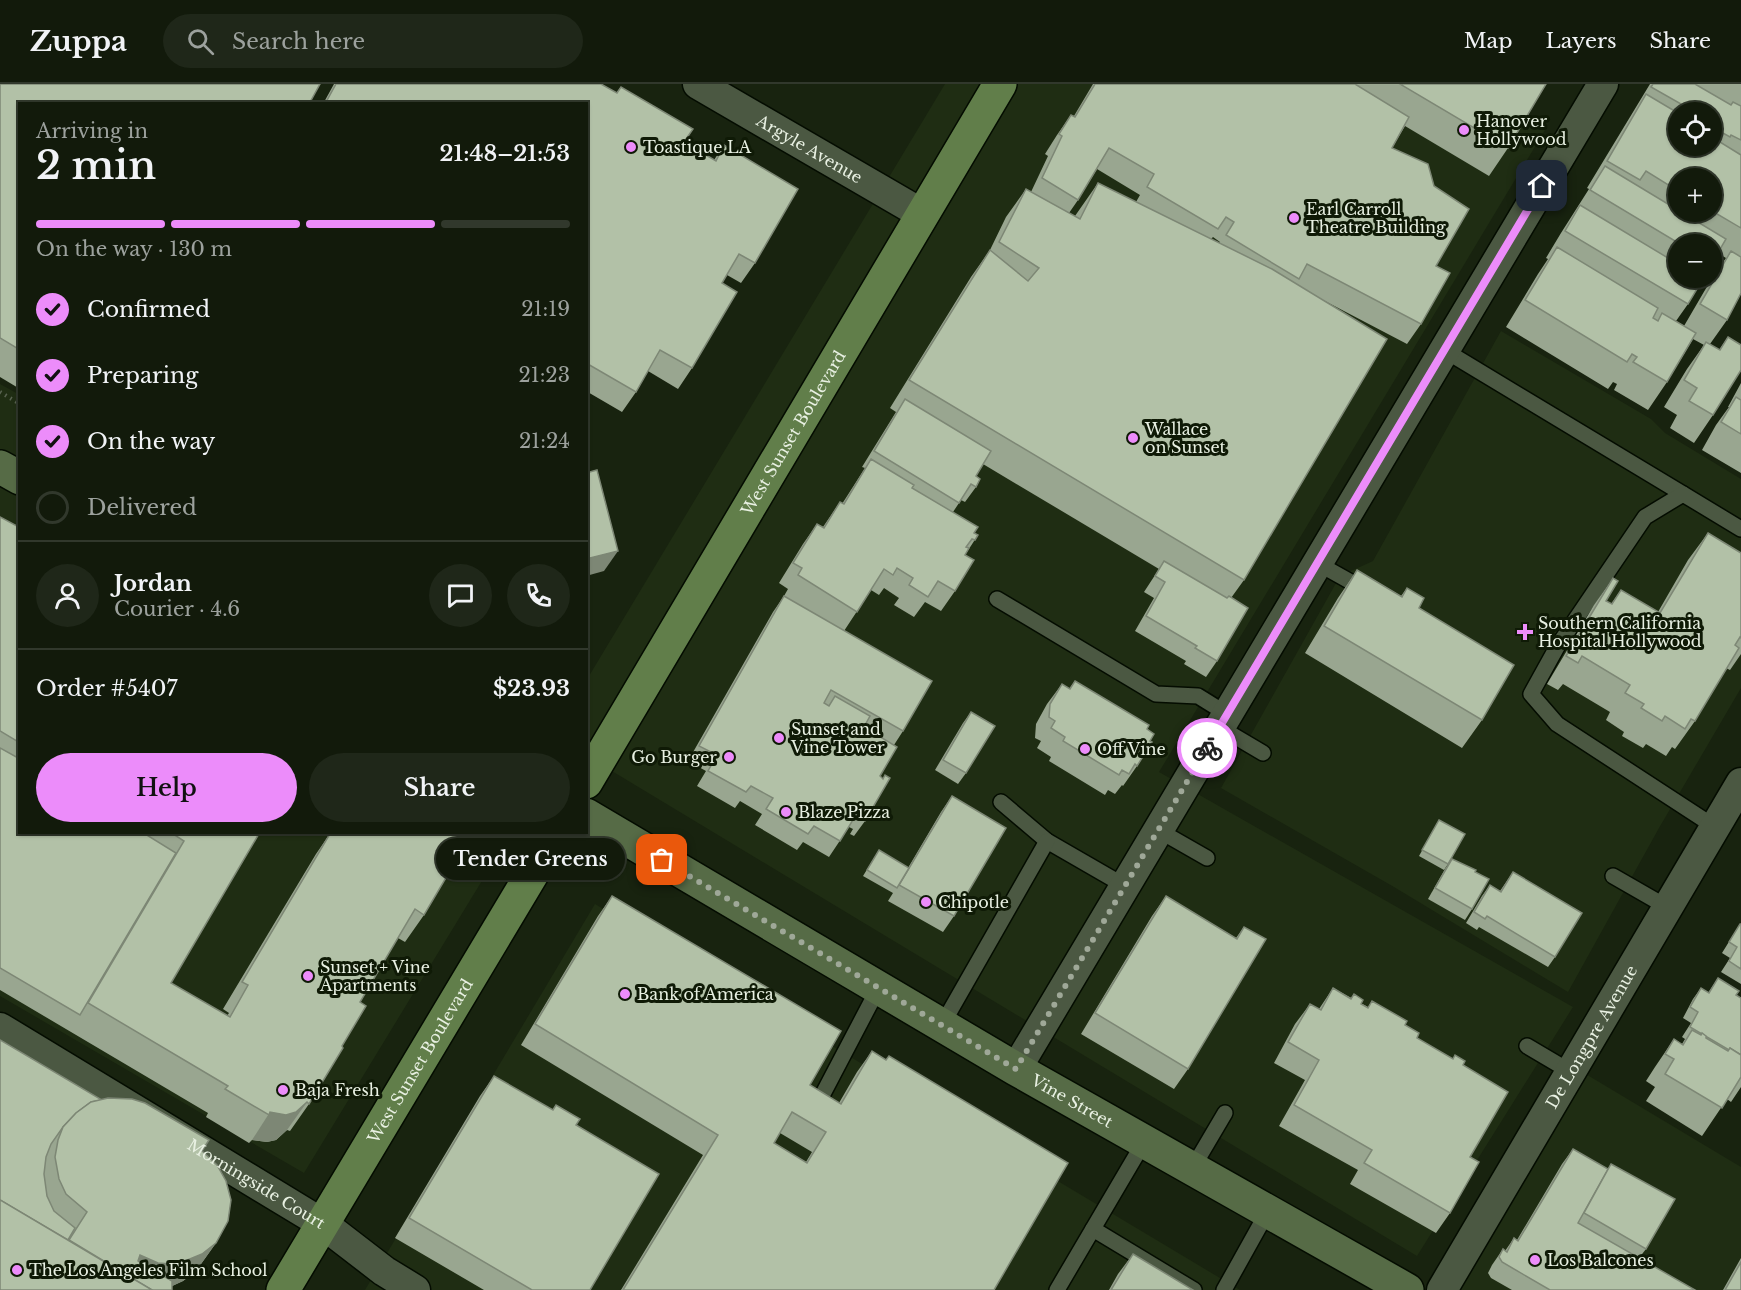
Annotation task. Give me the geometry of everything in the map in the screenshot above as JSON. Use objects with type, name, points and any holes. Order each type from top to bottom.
[{"type":"main road","name":"West Sunset Boulevard","points":[[588,779],[1000,84]]},
{"type":"main road","points":[[0,467],[18,477]]},
{"type":"main road","name":"Vine Street","points":[[588,816],[1016,1069],[1407,1290]]},
{"type":"main road","name":"West Sunset Boulevard","points":[[283,1290],[556,834]]},
{"type":"street","name":"Argyle Avenue","points":[[698,84],[922,214]]},
{"type":"street","points":[[1016,1069],[1603,84]]},
{"type":"street","name":"De Longpre Avenue","points":[[1442,1290],[1741,783]]},
{"type":"street","name":"Morningside Court","points":[[0,1028],[322,1224],[384,1271],[416,1290]]},
{"type":"lane","points":[[1444,350],[1741,529]]},
{"type":"lane","points":[[1683,494],[1645,517],[1557,646],[1531,694],[1557,724],[1715,827]]},
{"type":"lane","points":[[1317,563],[1380,599]]},
{"type":"lane","points":[[997,599],[1156,694],[1198,696],[1223,721],[1263,753]]},
{"type":"lane","points":[[1001,802],[1047,841],[1125,886]]},
{"type":"lane","points":[[1158,830],[1207,858]]},
{"type":"lane","points":[[942,1025],[1047,841]]},
{"type":"lane","points":[[1613,876],[1667,907]]},
{"type":"lane","points":[[814,1111],[879,987]]},
{"type":"lane","points":[[1527,1046],[1570,1072]]},
{"type":"lane","points":[[1192,1168],[1225,1113]]},
{"type":"lane","points":[[1057,1290],[1144,1142]]},
{"type":"lane","points":[[1224,1290],[1268,1212]]},
{"type":"lane","points":[[1093,1229],[1194,1290]]},
{"type":"path","points":[[0,392],[18,403]]},
{"type":"shaded area","points":[[945,84],[1468,84],[1545,130],[1159,772],[1573,1007],[1417,1256],[588,757],[588,678]]},
{"type":"shaded area","name":"Southern California Hospital Hollywood","points":[[1501,331],[1651,419],[1665,433],[1741,479],[1741,688],[1659,828],[1568,992],[1394,887],[1221,788],[1340,576],[1373,561]]},
{"type":"shaded area","points":[[0,384],[18,394],[18,834],[510,834],[304,1173],[0,996]]},
{"type":"shaded area","points":[[595,904],[1240,1290],[365,1290]]},
{"type":"shaded area","points":[[1579,1070],[1741,1167],[1741,1290],[1448,1290]]},
{"type":"building","points":[[0,84],[320,84],[310,102],[18,102],[18,349],[0,338]]},
{"type":"building","points":[[336,84],[601,84],[617,93],[621,87],[693,129],[684,142],[716,161],[724,145],[798,189],[755,263],[739,254],[722,283],[737,292],[692,368],[660,350],[636,392],[588,364],[588,102],[326,102]]},
{"type":"building","name":"Earl Carroll Theatre Building","points":[[1095,84],[1355,84],[1409,117],[1392,148],[1428,164],[1434,186],[1469,209],[1436,266],[1450,273],[1421,324],[1307,264],[1299,279],[1226,235],[1234,222],[1226,217],[1218,229],[1147,187],[1154,174],[1109,148],[1078,200],[1042,178],[1062,136],[1059,134],[1071,115],[1075,117]]},
{"type":"building","points":[[1400,84],[1546,84],[1508,148]]},
{"type":"building","points":[[1653,84],[1695,84],[1731,105],[1733,102],[1741,106],[1741,140],[1722,133],[1722,102],[1677,102],[1651,87]]},
{"type":"building","points":[[1646,94],[1668,107],[1668,156],[1722,156],[1722,143],[1741,155],[1741,228],[1722,217],[1722,168],[1668,168],[1668,185],[1646,171],[1640,180],[1607,161]]},
{"type":"building","points":[[1605,166],[1668,204],[1668,222],[1698,222],[1718,234],[1668,234],[1668,237],[1590,190]]},
{"type":"building","name":"Wallace on Sunset","points":[[1098,183],[1272,269],[1387,339],[1244,580],[909,380],[990,250],[1028,281],[1039,268],[999,242],[1026,189],[1080,219]]},
{"type":"building","points":[[1580,205],[1668,258],[1668,288],[1698,288],[1688,304],[1565,231]]},
{"type":"building","points":[[1557,247],[1658,308],[1653,318],[1658,321],[1662,313],[1696,333],[1667,382],[1633,362],[1637,357],[1632,354],[1627,362],[1525,300]]},
{"type":"building","points":[[1731,251],[1741,257],[1741,293],[1727,320],[1700,304],[1709,288],[1722,288],[1722,266]]},
{"type":"building","points":[[1728,337],[1741,345],[1741,370],[1713,415],[1689,401],[1697,388],[1684,380],[1706,342],[1720,350]]},
{"type":"building","points":[[1736,397],[1741,400],[1741,434],[1721,422]]},
{"type":"building","points":[[905,399],[991,451],[976,476],[980,479],[976,487],[971,484],[959,503],[874,451]]},
{"type":"building","points":[[871,459],[914,485],[912,488],[978,527],[974,533],[978,535],[966,547],[969,548],[965,555],[974,560],[955,591],[938,581],[928,597],[909,585],[913,578],[897,568],[893,575],[884,569],[857,612],[798,575],[802,568],[793,563],[817,524],[824,528],[840,502],[844,504]]},
{"type":"building","points":[[597,470],[618,551],[588,558],[588,472]]},
{"type":"building","points":[[0,517],[17,526],[18,529],[18,742],[0,731]]},
{"type":"building","points":[[1708,533],[1741,553],[1741,638],[1735,645],[1739,648],[1695,721],[1691,719],[1685,729],[1665,716],[1662,721],[1641,708],[1644,704],[1625,693],[1630,685],[1582,656],[1578,663],[1566,656],[1613,578],[1618,581],[1606,601],[1612,604],[1621,590],[1660,613]]},
{"type":"building","points":[[1164,561],[1248,608],[1217,661],[1195,648],[1197,646],[1146,616],[1165,582],[1155,576]]},
{"type":"building","points":[[1357,570],[1402,597],[1407,588],[1424,598],[1419,608],[1514,665],[1482,720],[1324,626]]},
{"type":"building","name":"Sunset and Vine Tower","points":[[784,596],[932,681],[903,731],[831,690],[824,703],[829,706],[835,696],[870,716],[864,727],[897,747],[880,776],[883,779],[885,775],[890,778],[865,821],[861,818],[864,814],[859,810],[840,841],[814,826],[808,834],[766,809],[773,798],[751,786],[746,792],[708,771],[717,755],[699,746]]},
{"type":"building","points":[[1075,681],[1149,725],[1147,729],[1154,734],[1150,741],[1152,742],[1137,766],[1135,764],[1129,774],[1122,770],[1119,775],[1063,741],[1065,737],[1051,728],[1055,721],[1049,717],[1050,704],[1062,684],[1070,689]]},
{"type":"building","points":[[971,712],[995,726],[966,773],[943,760]]},
{"type":"building","points":[[0,748],[18,758],[18,834],[145,834],[176,853],[80,1015],[0,968]]},
{"type":"building","points":[[952,796],[1006,828],[954,916],[899,885]]},
{"type":"building","points":[[1439,820],[1465,834],[1448,864],[1422,850]]},
{"type":"building","name":"Sunset + Vine Apartments","points":[[173,834],[259,834],[171,983],[230,1017],[248,985],[242,982],[330,834],[472,834],[424,915],[415,909],[360,1002],[366,1006],[342,1046],[343,1048],[309,1104],[307,1102],[296,1112],[286,1115],[270,1112],[269,1115],[225,1089],[228,1086],[88,1003],[184,841]]},
{"type":"building","points":[[879,850],[909,868],[897,888],[867,870]]},
{"type":"building","points":[[1452,859],[1489,879],[1472,909],[1435,888]]},
{"type":"building","points":[[1513,872],[1582,913],[1555,957],[1487,916],[1485,919],[1474,912],[1490,885],[1501,892]]},
{"type":"building","points":[[612,896],[841,1031],[810,1085],[841,1104],[872,1051],[886,1060],[889,1056],[1068,1163],[994,1290],[623,1290],[718,1135],[535,1024]],"holes":[[[792,1112],[826,1132],[807,1163],[774,1143]]]},
{"type":"building","points":[[1166,896],[1237,939],[1244,927],[1266,939],[1188,1069],[1095,1013]]},
{"type":"building","points":[[1740,924],[1741,969],[1729,961],[1737,947],[1729,942]]},
{"type":"building","points":[[1718,978],[1739,991],[1736,995],[1741,998],[1741,1055],[1690,1027],[1698,1012],[1690,1007],[1701,988],[1709,993]]},
{"type":"building","points":[[1333,988],[1351,999],[1354,994],[1363,1000],[1361,1004],[1368,1008],[1372,1001],[1407,1021],[1405,1025],[1419,1033],[1417,1038],[1453,1059],[1455,1055],[1465,1061],[1463,1065],[1508,1092],[1470,1157],[1479,1162],[1450,1213],[1364,1163],[1372,1150],[1294,1105],[1319,1060],[1288,1042],[1310,1004],[1321,1010]]},
{"type":"building","points":[[1692,1030],[1701,1035],[1702,1033],[1706,1038],[1728,1051],[1730,1048],[1741,1055],[1741,1077],[1722,1108],[1665,1074],[1674,1059],[1665,1054],[1674,1039],[1683,1045]]},
{"type":"building","points":[[0,1040],[102,1100],[91,1102],[76,1113],[51,1144],[46,1157],[44,1174],[47,1196],[54,1211],[75,1228],[68,1240],[0,1200]]},
{"type":"building","points":[[494,1076],[553,1110],[556,1105],[580,1119],[576,1125],[659,1174],[590,1290],[532,1290],[409,1218]]},
{"type":"building","points":[[108,1098],[132,1099],[145,1103],[209,1140],[202,1151],[217,1165],[226,1181],[231,1200],[228,1221],[216,1243],[202,1254],[172,1264],[158,1263],[140,1255],[138,1261],[172,1281],[172,1290],[152,1290],[69,1240],[87,1212],[66,1194],[59,1179],[55,1157],[58,1140],[63,1127],[76,1113],[91,1102]]},
{"type":"building","points":[[1573,1149],[1608,1169],[1578,1223],[1695,1290],[1550,1290],[1502,1262],[1499,1257],[1503,1249],[1507,1252],[1514,1238],[1518,1241]]},
{"type":"building","points":[[1611,1164],[1675,1199],[1646,1249],[1584,1213]]},
{"type":"building","points":[[0,1200],[152,1290],[0,1290]]},
{"type":"building","points":[[1133,1254],[1193,1290],[1111,1290]]},
{"type":"building","points":[[1741,1262],[1741,1290],[1725,1290]]},
{"type":"way so far","points":[[662,860],[1016,1069],[1207,748]]},
{"type":"place","name":"Hanover Hollywood","points":[[1464,130]]},
{"type":"place","name":"Toastique LA","points":[[631,147]]},
{"type":"place","name":"Earl Carroll Theatre Building","points":[[1294,218]]},
{"type":"place","name":"Wallace on Sunset","points":[[1133,438]]},
{"type":"place","name":"Southern California Hospital Hollywood","points":[[1525,632]]},
{"type":"place","name":"Sunset and Vine Tower","points":[[779,738]]},
{"type":"place","name":"Off Vine","points":[[1085,749]]},
{"type":"place","name":"Go Burger","points":[[729,757]]},
{"type":"place","name":"Blaze Pizza","points":[[786,812]]},
{"type":"place","name":"Tender Greens","points":[[662,860]]},
{"type":"place","name":"Chipotle","points":[[926,902]]},
{"type":"place","name":"Sunset + Vine Apartments","points":[[308,976]]},
{"type":"place","name":"Bank of America","points":[[625,994]]},
{"type":"place","name":"Baja Fresh","points":[[283,1090]]},
{"type":"place","name":"Los Balcones","points":[[1535,1260]]},
{"type":"place","name":"The Los Angeles Film School","points":[[17,1270]]},
{"type":"route","points":[[1207,748],[1542,186]]}]
